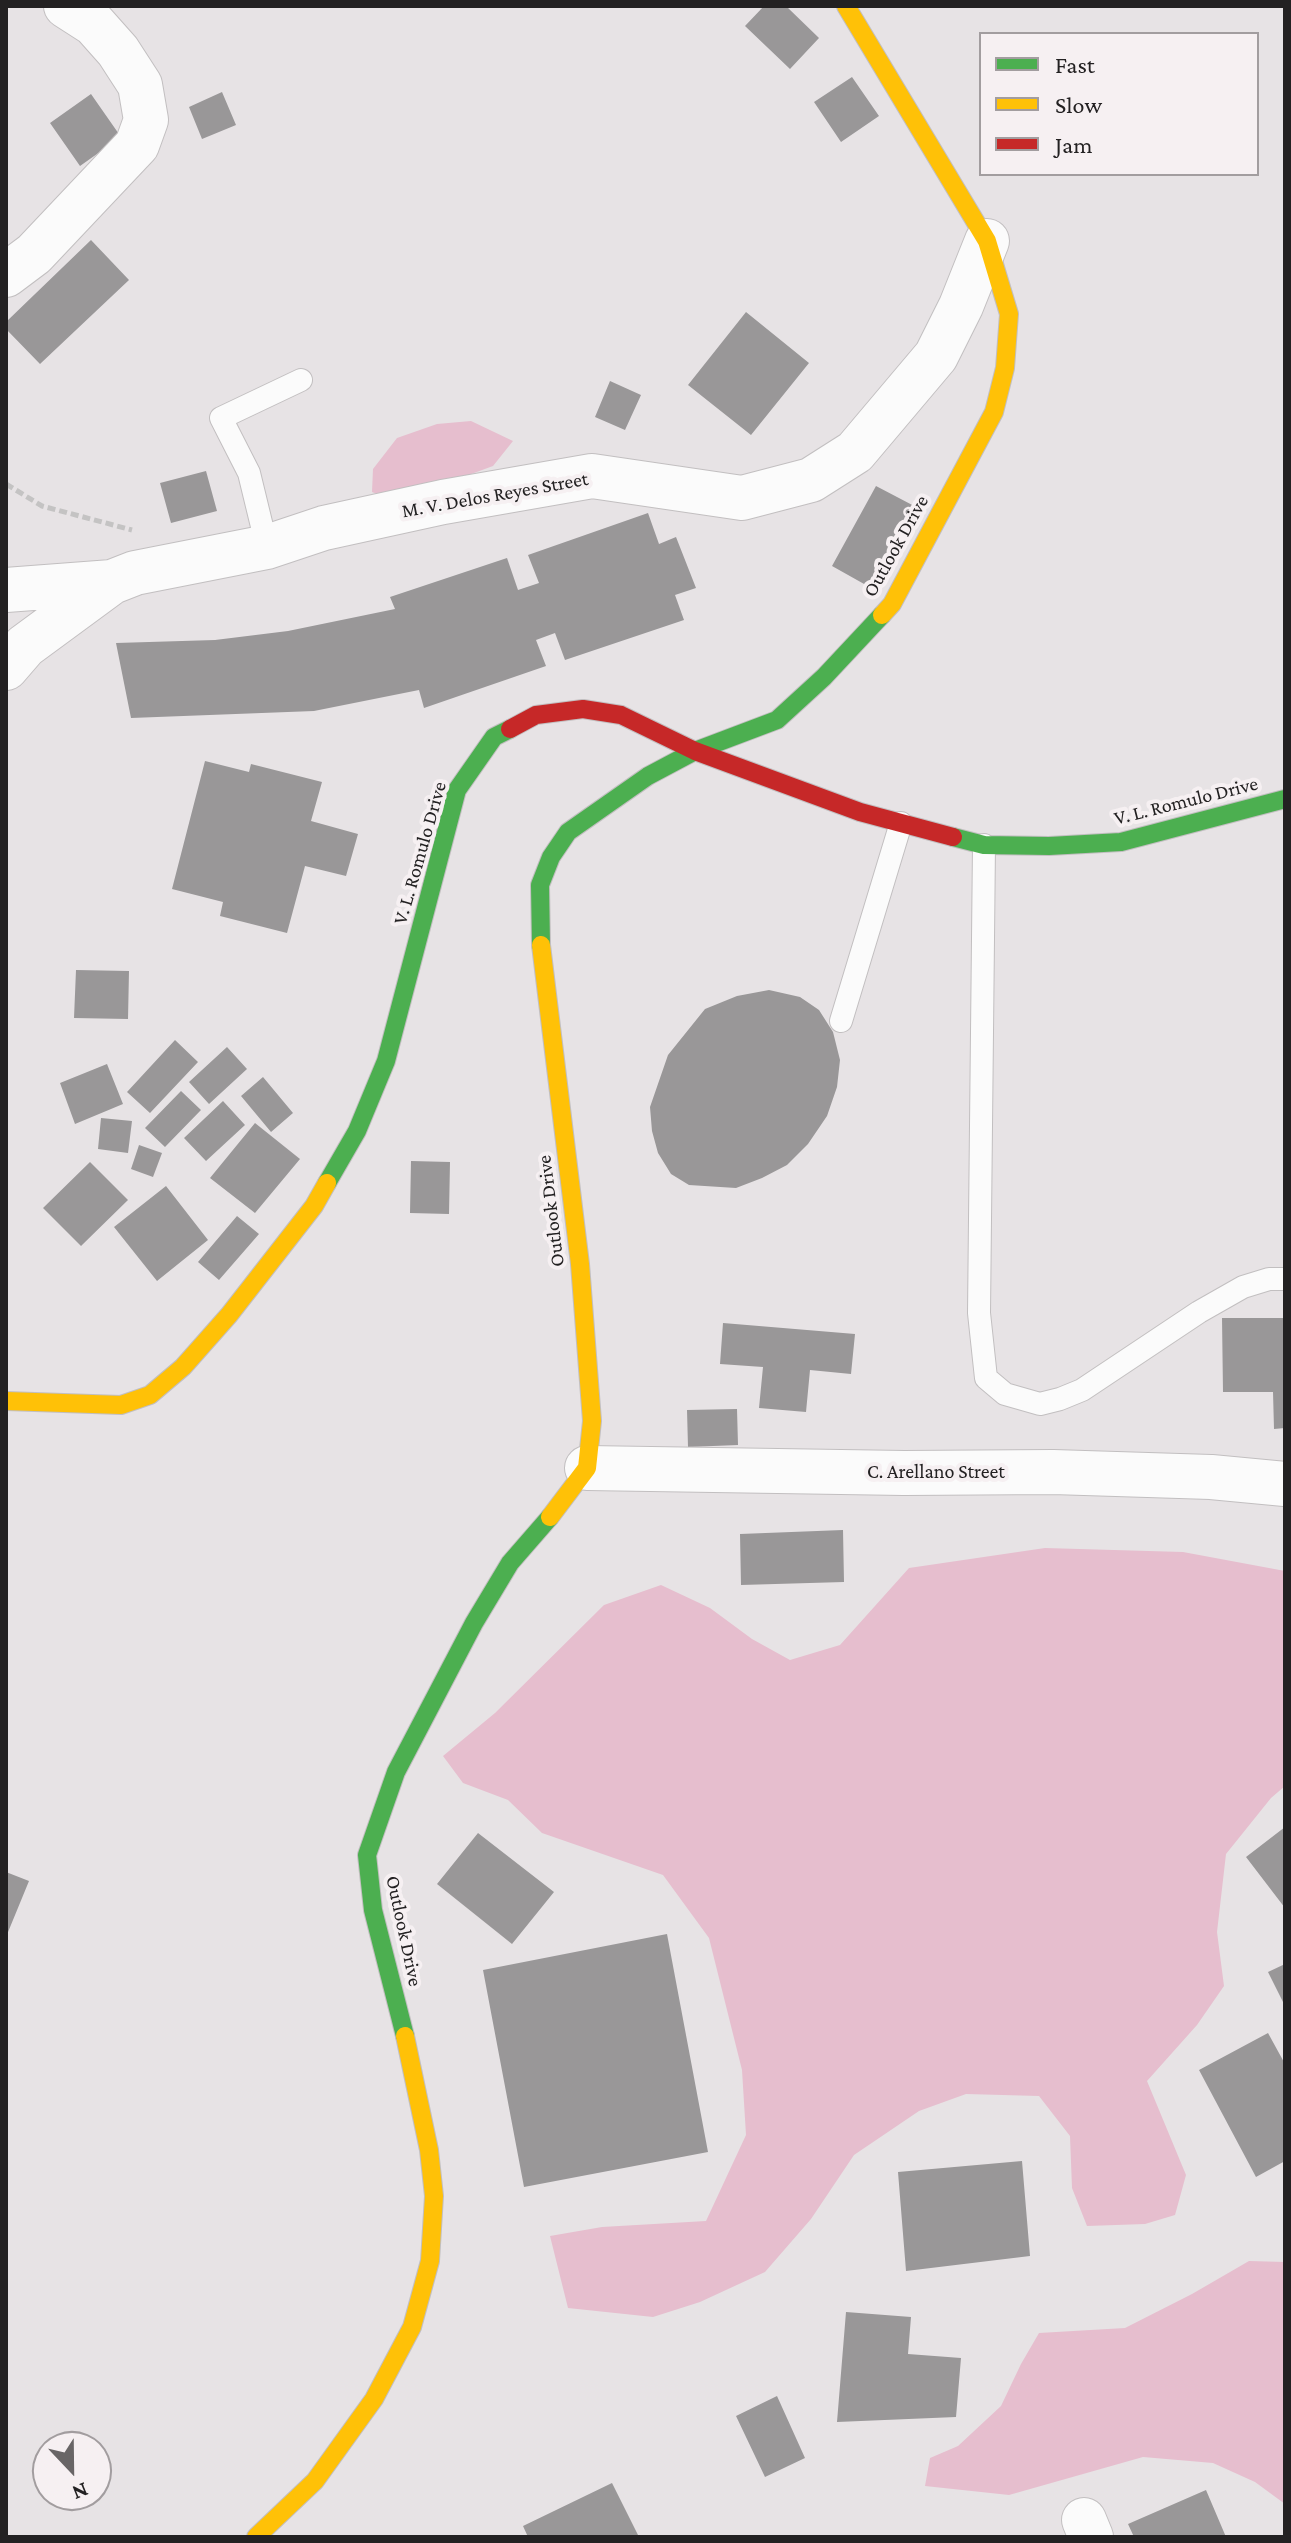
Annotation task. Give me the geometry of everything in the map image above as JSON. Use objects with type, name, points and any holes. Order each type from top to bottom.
[{"type":"street","points":[[6,275],[34,254],[137,145],[146,120],[140,85],[118,51],[94,24],[66,6]]},
{"type":"street","name":"Outlook Drive","points":[[256,2537],[315,2481],[374,2399],[412,2327],[430,2261],[434,2196],[429,2150],[409,2053],[373,1910],[367,1855],[396,1772],[474,1623],[510,1563],[559,1507],[587,1468],[592,1421],[589,1362],[540,938],[540,885],[551,857],[568,832],[648,776],[695,751],[777,720],[824,677],[892,604],[994,412],[1005,368],[1009,314],[987,241],[846,6]]},
{"type":"street","name":"M. V. Delos Reyes Street","points":[[6,668],[25,646],[112,582],[135,573],[267,547],[324,528],[443,502],[592,476],[742,498],[811,480],[855,452],[936,356],[961,306],[987,241]]},
{"type":"street","points":[[6,590],[112,582]]},
{"type":"street","name":"V. L. Romulo Drive","points":[[6,1401],[121,1405],[150,1395],[183,1367],[229,1315],[314,1206],[357,1131],[386,1061],[457,790],[494,737],[536,715],[583,709],[621,715],[695,751],[860,812],[984,845],[1049,846],[1121,842],[1285,799]]},
{"type":"street","name":"C. Arellano Street","points":[[587,1468],[1053,1472],[1211,1477],[1285,1484]]},
{"type":"lane","points":[[267,547],[249,473],[221,418],[301,380]]},
{"type":"lane","points":[[841,1021],[901,823]]},
{"type":"lane","points":[[984,845],[979,1313],[986,1378],[1005,1394],[1040,1404],[1060,1399],[1082,1390],[1199,1312],[1243,1287],[1269,1279],[1285,1279]]},
{"type":"path","points":[[6,484],[42,506],[138,531]]},
{"type":"shaded area","points":[[471,421],[513,441],[493,466],[433,488],[390,499],[372,492],[373,469],[397,438],[437,424]]},
{"type":"shaded area","points":[[1045,1548],[1183,1552],[1285,1571],[1285,1786],[1271,1798],[1226,1854],[1217,1932],[1224,1986],[1197,2025],[1147,2081],[1186,2175],[1175,2215],[1145,2224],[1087,2226],[1072,2188],[1070,2136],[1039,2096],[966,2094],[919,2111],[854,2155],[811,2219],[765,2272],[700,2302],[653,2317],[568,2308],[550,2236],[602,2227],[706,2221],[746,2135],[742,2070],[709,1938],[663,1875],[542,1833],[508,1800],[463,1783],[443,1756],[495,1713],[604,1605],[661,1585],[710,1608],[752,1639],[790,1660],[840,1645],[909,1568]]},
{"type":"shaded area","points":[[1249,2261],[1285,2262],[1285,2504],[1255,2482],[1213,2463],[1143,2457],[1009,2495],[925,2486],[930,2458],[958,2446],[1001,2406],[1039,2333],[1125,2328]]},
{"type":"building","points":[[764,6],[786,6],[819,38],[790,69],[745,26]]},
{"type":"building","points":[[852,77],[879,116],[841,142],[814,102]]},
{"type":"building","points":[[222,92],[236,125],[202,139],[189,107]]},
{"type":"building","points":[[91,94],[121,137],[80,166],[50,123]]},
{"type":"building","points":[[91,240],[129,280],[40,364],[6,329],[6,322]]},
{"type":"building","points":[[746,312],[809,363],[751,435],[688,385]]},
{"type":"building","points":[[610,381],[641,395],[625,430],[595,417]]},
{"type":"building","points":[[206,471],[217,511],[171,523],[160,483]]},
{"type":"building","points":[[876,486],[918,508],[873,589],[832,566]]},
{"type":"building","points":[[648,513],[659,544],[676,537],[696,588],[675,595],[684,620],[565,660],[555,633],[536,640],[546,666],[424,708],[419,690],[314,711],[131,718],[116,643],[215,640],[288,631],[395,609],[390,597],[507,558],[518,590],[539,583],[528,555]]},
{"type":"building","points":[[205,761],[249,772],[251,764],[322,782],[311,821],[358,834],[346,876],[305,866],[287,933],[220,916],[223,902],[172,889]]},
{"type":"building","points":[[76,970],[129,971],[128,1019],[74,1018]]},
{"type":"building","points":[[769,990],[800,997],[819,1010],[833,1032],[840,1060],[837,1087],[827,1116],[808,1144],[787,1165],[762,1178],[736,1188],[689,1185],[671,1174],[658,1153],[652,1131],[650,1107],[668,1055],[705,1009],[737,996]]},
{"type":"building","points":[[175,1040],[198,1062],[150,1113],[127,1092]]},
{"type":"building","points":[[227,1047],[247,1069],[209,1104],[189,1082]]},
{"type":"building","points":[[107,1064],[123,1104],[75,1124],[60,1083]]},
{"type":"building","points":[[263,1077],[293,1113],[271,1132],[241,1096]]},
{"type":"building","points":[[181,1091],[201,1110],[165,1147],[145,1128]]},
{"type":"building","points":[[223,1101],[245,1125],[206,1161],[184,1138]]},
{"type":"building","points":[[101,1118],[132,1121],[128,1153],[98,1149]]},
{"type":"building","points":[[255,1123],[300,1159],[255,1213],[210,1178]]},
{"type":"building","points":[[139,1145],[162,1153],[153,1177],[131,1169]]},
{"type":"building","points":[[411,1161],[450,1162],[449,1214],[410,1213]]},
{"type":"building","points":[[90,1162],[128,1200],[81,1246],[43,1208]]},
{"type":"building","points":[[166,1186],[208,1240],[157,1281],[114,1227]]},
{"type":"building","points":[[237,1216],[259,1234],[219,1280],[198,1262]]},
{"type":"building","points":[[1222,1318],[1285,1318],[1285,1428],[1274,1429],[1273,1392],[1223,1392]]},
{"type":"building","points":[[723,1323],[855,1334],[851,1374],[810,1370],[806,1412],[759,1408],[763,1367],[720,1364]]},
{"type":"building","points":[[737,1409],[738,1445],[688,1447],[687,1410]]},
{"type":"building","points":[[843,1530],[844,1582],[741,1585],[740,1534]]},
{"type":"building","points":[[1285,1827],[1285,1908],[1246,1857]]},
{"type":"building","points":[[478,1833],[554,1892],[512,1944],[437,1884]]},
{"type":"building","points":[[6,1872],[29,1881],[6,1937]]},
{"type":"building","points":[[667,1934],[708,2152],[524,2187],[483,1970]]},
{"type":"building","points":[[1285,1964],[1285,2006],[1268,1972]]},
{"type":"building","points":[[1268,2033],[1285,2064],[1285,2161],[1256,2177],[1199,2070]]},
{"type":"building","points":[[1022,2161],[1030,2256],[906,2271],[898,2172]]},
{"type":"building","points":[[846,2312],[911,2317],[908,2354],[961,2358],[956,2417],[837,2422]]},
{"type":"building","points":[[777,2396],[805,2458],[765,2477],[736,2416]]},
{"type":"building","points":[[612,2483],[639,2537],[528,2537],[523,2526]]},
{"type":"building","points":[[1206,2490],[1226,2537],[1134,2537],[1128,2524]]},
{"type":"traffic: fast","points":[[541,945],[540,885],[551,857],[568,832],[648,776],[695,751],[777,720],[824,677],[882,615]]},
{"type":"traffic: fast","points":[[327,1183],[357,1131],[386,1061],[457,790],[494,737],[510,729]]},
{"type":"traffic: fast","points":[[953,837],[984,845],[1049,846],[1121,842],[1285,799]]},
{"type":"traffic: fast","points":[[405,2036],[373,1910],[367,1855],[396,1772],[474,1623],[510,1563],[550,1517]]},
{"type":"traffic: slow","points":[[846,6],[987,241],[1009,314],[1005,368],[994,412],[892,604],[882,615]]},
{"type":"traffic: slow","points":[[541,945],[580,1264],[592,1421],[587,1468],[550,1517]]},
{"type":"traffic: slow","points":[[6,1401],[121,1405],[150,1395],[183,1367],[229,1315],[314,1206],[327,1183]]},
{"type":"traffic: slow","points":[[256,2537],[315,2481],[374,2399],[412,2327],[430,2261],[434,2196],[429,2150],[405,2036]]},
{"type":"traffic: jam","points":[[510,729],[536,715],[583,709],[621,715],[695,751],[860,812],[953,837]]}]
